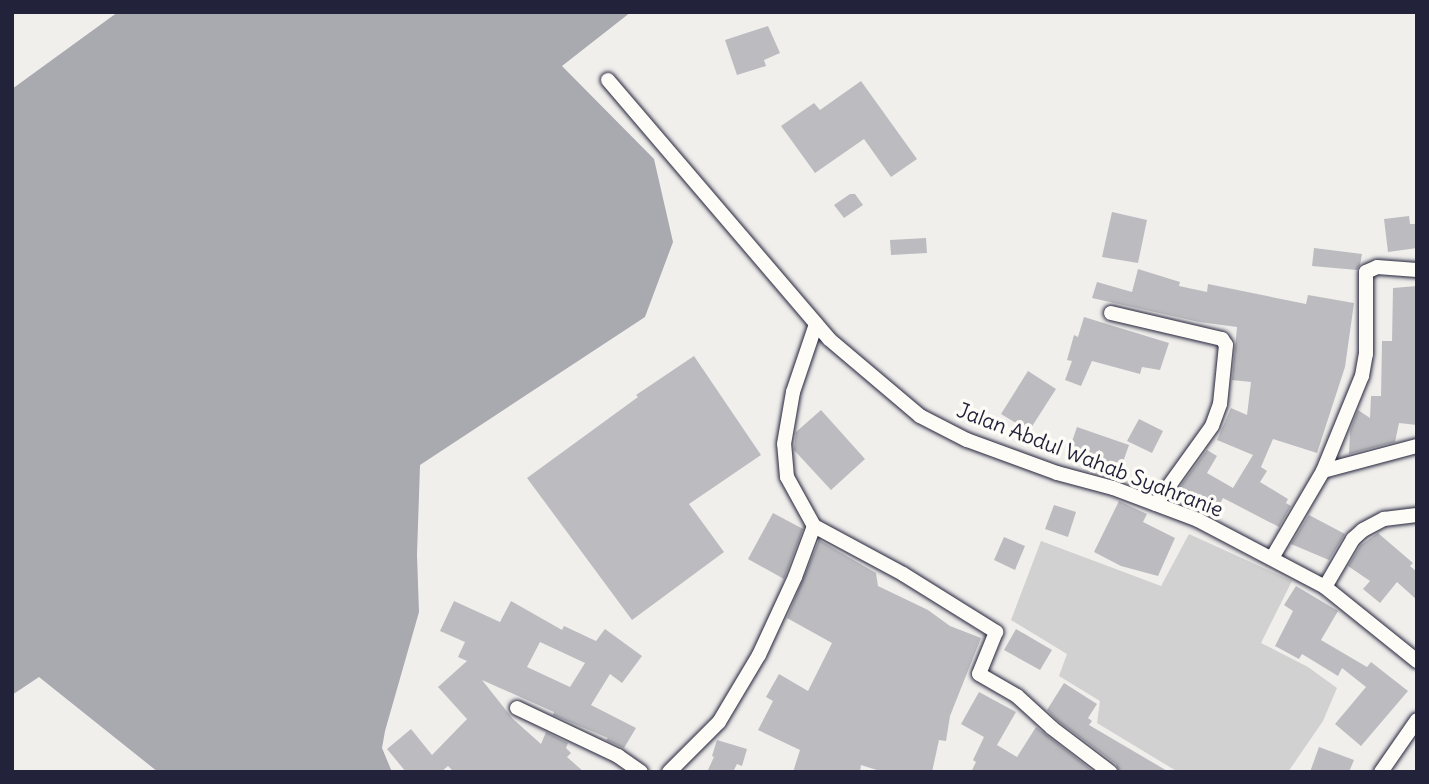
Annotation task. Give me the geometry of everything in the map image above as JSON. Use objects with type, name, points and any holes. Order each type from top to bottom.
[{"type":"street","name":"Jalan Abdul Wahab Syahranie","points":[[608,80],[816,324],[920,416],[967,440],[1057,474],[1113,488],[1198,520],[1325,587],[1417,661]]},
{"type":"street","points":[[1272,558],[1323,471],[1362,376],[1366,354],[1366,272],[1377,267],[1417,270]]},
{"type":"street","points":[[1111,313],[1222,339],[1226,345],[1220,404],[1212,426],[1156,504]]},
{"type":"street","points":[[816,324],[793,392],[784,444],[787,477],[814,526],[903,574],[996,632],[979,674],[1017,696],[1052,728],[1110,772]]},
{"type":"street","points":[[1323,471],[1417,446]]},
{"type":"street","points":[[1325,587],[1353,539],[1363,530],[1384,519],[1417,515]]},
{"type":"street","points":[[669,772],[719,722],[759,655],[795,577],[814,526]]},
{"type":"street","points":[[517,708],[618,756],[641,772]]},
{"type":"street","points":[[1381,772],[1417,720]]},
{"type":"shaded area","points":[[118,12],[631,12],[562,66],[654,159],[673,242],[645,317],[420,465],[417,555],[419,612],[382,748],[392,772],[158,772],[39,677],[12,695],[12,89]]},
{"type":"shaded area","points":[[1189,534],[1292,581],[1261,643],[1308,667],[1337,688],[1323,721],[1288,772],[1178,772],[1097,723],[1100,701],[1059,676],[1067,654],[1011,620],[1041,541],[1161,586]]},
{"type":"building","points":[[768,26],[780,53],[764,60],[766,66],[737,75],[725,40]]},
{"type":"building","points":[[861,81],[917,159],[891,177],[864,139],[815,173],[781,126],[814,103],[820,110]]},
{"type":"building","points":[[850,194],[855,194],[863,205],[844,218],[834,205]]},
{"type":"building","points":[[1112,212],[1147,220],[1138,263],[1102,257]]},
{"type":"building","points":[[1409,216],[1410,224],[1417,224],[1417,248],[1388,252],[1384,219]]},
{"type":"building","points":[[926,238],[927,253],[891,255],[890,240]]},
{"type":"building","points":[[1314,248],[1362,254],[1360,265],[1357,270],[1312,266]]},
{"type":"building","points":[[1138,269],[1180,282],[1179,286],[1207,292],[1208,284],[1306,304],[1308,295],[1354,303],[1345,367],[1317,453],[1273,439],[1261,467],[1267,471],[1260,482],[1288,499],[1286,503],[1291,506],[1279,527],[1223,498],[1216,511],[1176,492],[1207,450],[1217,456],[1207,473],[1233,488],[1253,455],[1217,440],[1231,408],[1247,415],[1251,382],[1232,380],[1237,327],[1199,322],[1092,298],[1097,282],[1132,292]]},
{"type":"building","points":[[1417,286],[1417,425],[1399,423],[1395,442],[1349,454],[1350,431],[1358,410],[1370,418],[1371,396],[1381,396],[1382,341],[1392,341],[1393,288]]},
{"type":"building","points":[[1084,317],[1169,343],[1160,370],[1142,367],[1140,374],[1092,361],[1081,386],[1065,380],[1072,361],[1067,360],[1074,335],[1078,337]]},
{"type":"building","points":[[694,356],[761,455],[689,504],[724,552],[632,620],[527,478],[638,397],[636,395]]},
{"type":"building","points":[[1028,371],[1056,389],[1029,431],[1001,414]]},
{"type":"building","points":[[821,410],[865,459],[831,490],[794,450],[796,432]]},
{"type":"building","points":[[1139,419],[1163,431],[1152,453],[1127,441]]},
{"type":"building","points":[[1077,427],[1129,445],[1118,476],[1067,456]]},
{"type":"building","points":[[1119,501],[1147,514],[1143,522],[1175,538],[1158,576],[1121,566],[1094,552]]},
{"type":"building","points":[[1054,505],[1076,512],[1068,537],[1045,529]]},
{"type":"building","points":[[773,513],[803,529],[784,579],[748,559]]},
{"type":"building","points":[[1309,515],[1345,534],[1329,560],[1291,544]]},
{"type":"building","points":[[1378,533],[1413,563],[1410,566],[1417,572],[1417,600],[1397,582],[1380,603],[1363,589],[1370,581],[1348,566],[1361,545]]},
{"type":"building","points":[[1004,537],[1025,546],[1015,570],[994,560]]},
{"type":"building","points":[[819,540],[876,573],[878,586],[928,610],[950,626],[981,638],[950,716],[946,741],[939,740],[932,772],[883,772],[861,765],[860,772],[793,772],[800,750],[758,730],[773,701],[766,697],[779,674],[808,691],[832,643],[787,618]]},
{"type":"building","points":[[1296,586],[1338,611],[1321,640],[1367,667],[1371,662],[1408,691],[1361,746],[1335,724],[1366,687],[1342,668],[1338,676],[1302,654],[1299,659],[1275,646],[1293,611],[1284,605]]},
{"type":"building","points":[[454,601],[500,622],[511,601],[562,630],[564,626],[596,641],[605,629],[642,656],[622,683],[610,674],[591,705],[636,728],[624,748],[606,740],[608,738],[553,715],[554,712],[482,680],[513,719],[541,744],[546,732],[568,743],[566,748],[571,753],[567,757],[584,772],[454,772],[448,766],[441,772],[406,772],[387,749],[411,729],[432,755],[467,719],[438,687],[467,661],[458,657],[465,642],[440,631]],"holes":[[[540,642],[585,663],[570,687],[527,667]]]},
{"type":"building","points":[[1016,629],[1052,650],[1040,670],[1004,650]]},
{"type":"building","points":[[1064,683],[1097,704],[1088,718],[1092,721],[1089,725],[1169,772],[1119,772],[1116,764],[1058,721],[1047,710]]},
{"type":"building","points":[[979,692],[1016,712],[997,745],[1017,757],[1036,727],[1094,772],[971,772],[976,762],[973,760],[984,737],[961,724]]},
{"type":"building","points":[[717,740],[747,749],[742,766],[737,764],[733,772],[707,772],[714,757],[712,756]]},
{"type":"building","points":[[1319,747],[1354,760],[1349,772],[1310,772]]}]
